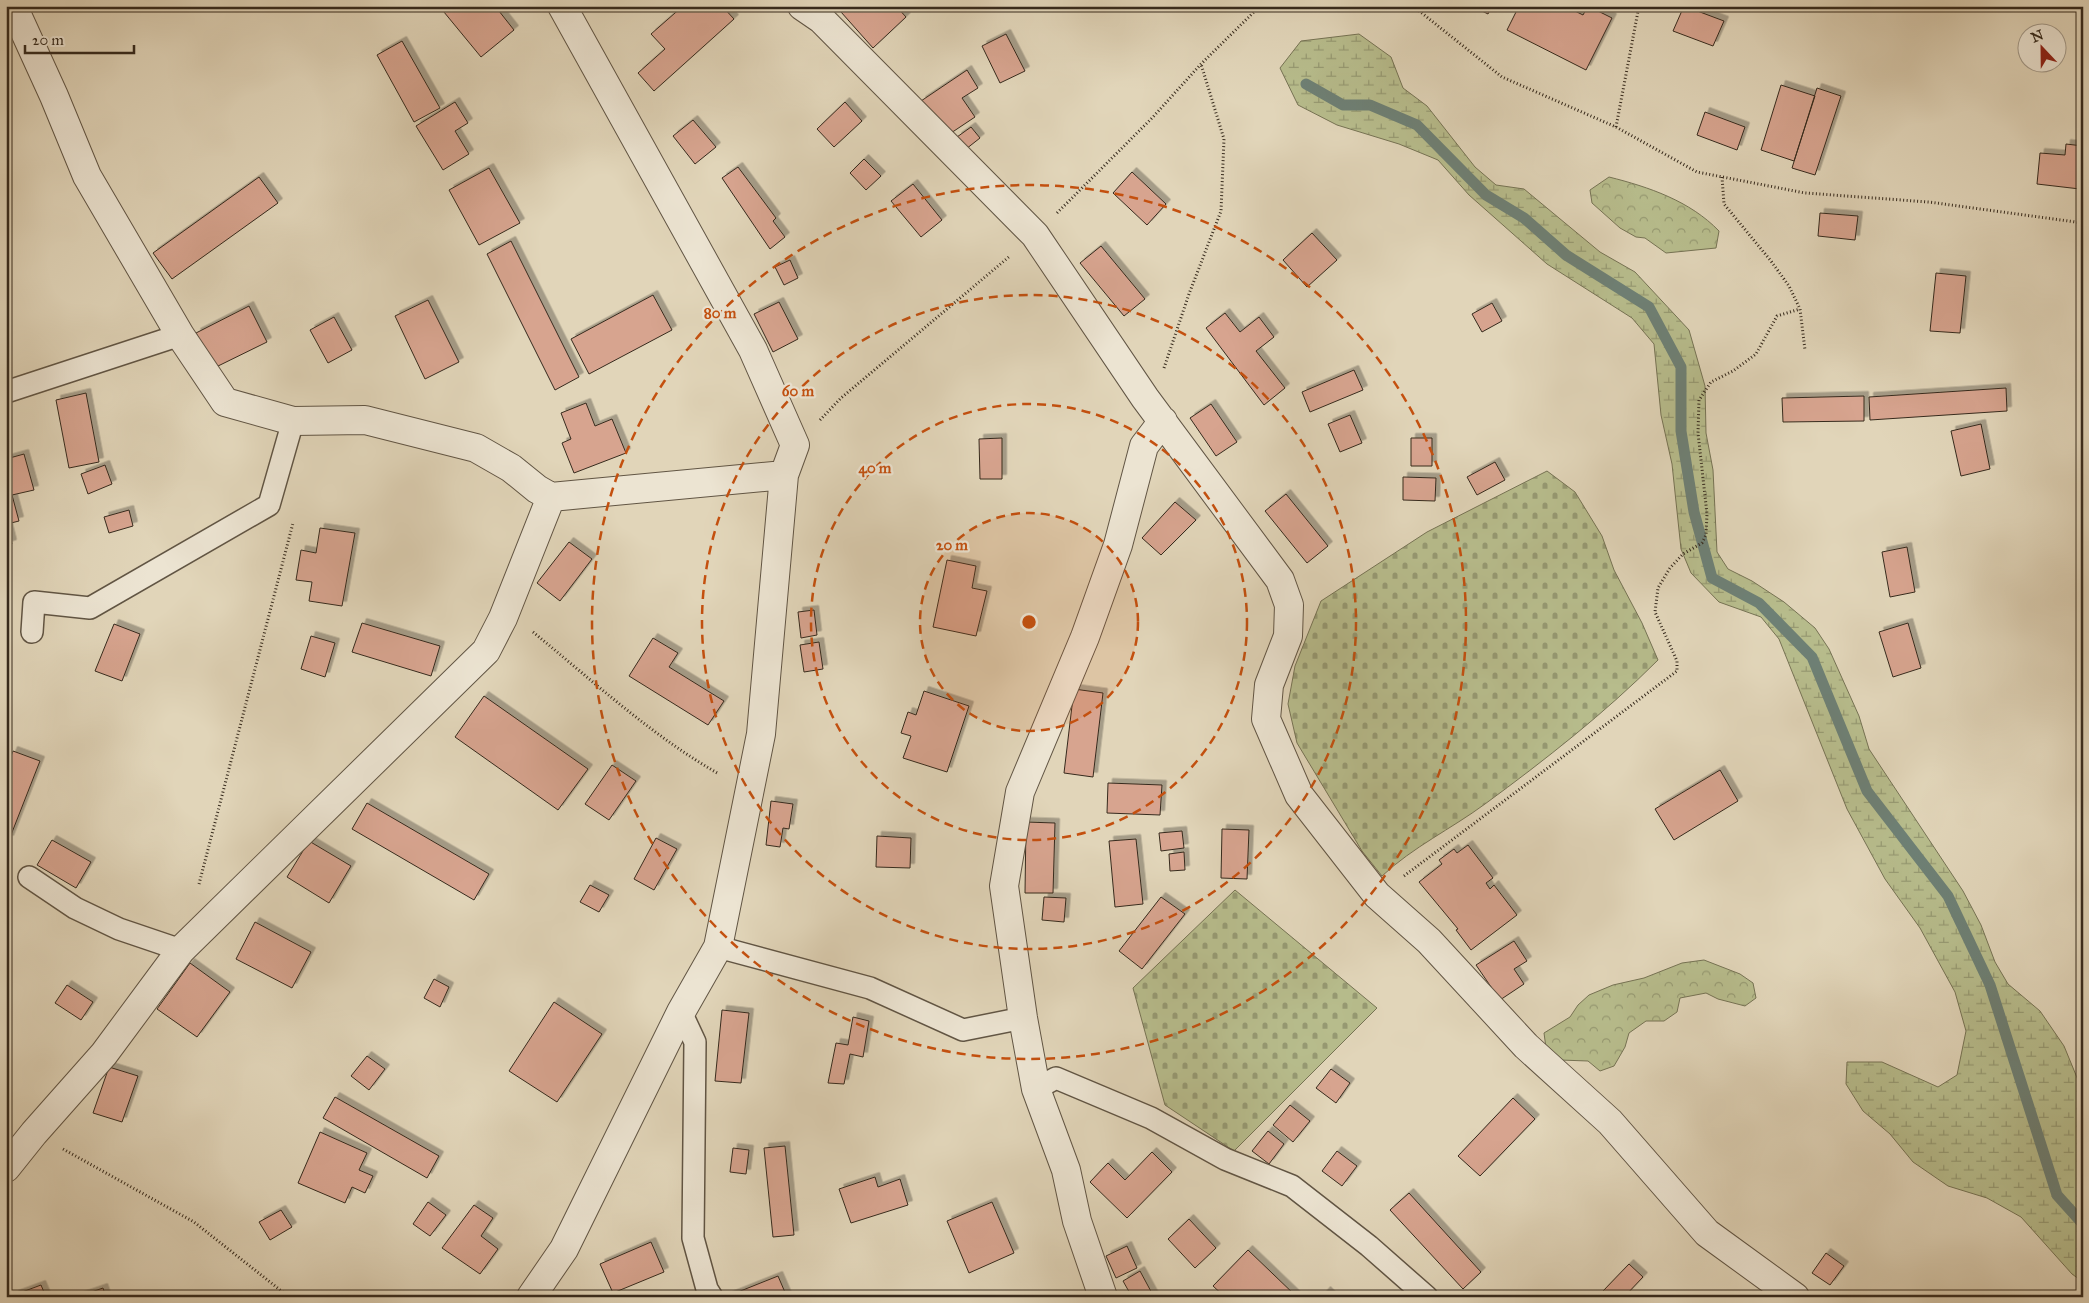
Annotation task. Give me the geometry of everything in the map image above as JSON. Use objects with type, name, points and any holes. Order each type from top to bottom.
[{"type":"street","points":[[13,6],[54,96],[87,176],[180,335],[224,402],[293,420],[365,420],[476,448],[511,468],[537,489],[551,496],[784,475]]},
{"type":"street","points":[[531,1297],[564,1249],[681,1012],[718,947],[761,734],[784,475],[794,445],[753,350],[562,6]]},
{"type":"street","points":[[802,6],[821,19],[1035,235],[1145,398],[1280,580],[1289,605],[1288,636],[1269,685],[1266,718],[1299,795],[1377,895],[1429,941],[1526,1046],[1610,1122],[1706,1233],[1795,1297]]},
{"type":"street","points":[[1103,1297],[1077,1221],[1066,1170],[1036,1088],[1022,1018],[1004,886],[1020,792],[1085,637],[1118,545],[1144,446],[1163,421]]},
{"type":"street","points":[[6,1168],[34,1133],[104,1054],[181,950],[486,651],[503,618],[551,496]]},
{"type":"lane","points":[[6,392],[180,335]]},
{"type":"lane","points":[[32,632],[34,602],[90,608],[269,505],[293,420]]},
{"type":"lane","points":[[30,877],[84,912],[119,929],[181,950]]},
{"type":"lane","points":[[718,947],[870,988],[963,1030],[1022,1018]]},
{"type":"lane","points":[[681,1012],[694,1042],[693,1238],[707,1289],[712,1297]]},
{"type":"lane","points":[[1036,1088],[1056,1078],[1151,1118],[1225,1159],[1292,1186],[1369,1246],[1427,1297]]},
{"type":"path","points":[[794,445],[841,398],[1035,235],[1153,117],[1200,64],[1260,6]]},
{"type":"path","points":[[1402,6],[1420,8],[1502,77],[1616,128],[1697,172],[1805,193],[1928,202],[2083,223]]},
{"type":"path","points":[[1616,128],[1639,6]]},
{"type":"path","points":[[1145,398],[1163,372],[1189,294],[1221,211],[1224,139],[1200,64]]},
{"type":"path","points":[[1722,177],[1724,204],[1789,286],[1800,309],[1805,350]]},
{"type":"path","points":[[1386,902],[1394,883],[1677,671],[1677,661],[1655,612],[1658,588],[1670,568],[1683,554],[1702,543],[1706,535],[1707,514],[1698,433],[1699,400],[1711,382],[1733,371],[1756,354],[1777,316],[1800,309]]},
{"type":"path","points":[[201,930],[193,909],[295,516]]},
{"type":"path","points":[[503,618],[520,622],[628,710],[698,762],[750,792]]},
{"type":"path","points":[[34,1133],[194,1222],[289,1297]]},
{"type":"green space","points":[[1359,34],[1391,57],[1403,88],[1427,106],[1475,167],[1496,185],[1524,189],[1600,252],[1635,272],[1689,330],[1705,386],[1706,433],[1713,470],[1717,552],[1728,569],[1752,581],[1784,602],[1815,628],[1829,649],[1859,716],[1869,749],[1963,891],[1981,925],[1995,962],[2008,984],[2040,1011],[2064,1046],[2078,1080],[2083,1105],[2083,1282],[2072,1274],[2021,1217],[1987,1198],[1948,1186],[1913,1162],[1890,1134],[1863,1111],[1846,1084],[1847,1062],[1882,1062],[1938,1087],[1957,1075],[1966,1031],[1955,992],[1920,928],[1885,879],[1847,809],[1779,639],[1761,617],[1719,602],[1691,573],[1681,549],[1672,464],[1661,415],[1654,344],[1632,318],[1547,264],[1469,195],[1438,160],[1399,144],[1337,125],[1298,105],[1280,68],[1301,41]]},
{"type":"green space","points":[[1609,177],[1639,185],[1668,196],[1695,211],[1719,231],[1716,248],[1666,253],[1645,238],[1636,237],[1620,228],[1592,203],[1590,190]]},
{"type":"green space","points":[[1547,471],[1575,492],[1602,536],[1614,570],[1642,623],[1658,660],[1617,699],[1552,753],[1485,804],[1406,856],[1382,876],[1362,851],[1297,743],[1288,704],[1295,666],[1321,601],[1427,532]]},
{"type":"green space","points":[[1235,890],[1377,1008],[1234,1151],[1165,1105],[1133,988]]},
{"type":"green space","points":[[1704,960],[1740,974],[1753,983],[1756,998],[1745,1006],[1718,999],[1706,993],[1680,998],[1677,1012],[1664,1021],[1646,1021],[1629,1033],[1625,1047],[1614,1066],[1600,1071],[1588,1061],[1560,1060],[1546,1048],[1544,1033],[1570,1017],[1578,1005],[1589,995],[1613,985],[1644,978],[1682,963]]},
{"type":"building","points":[[439,6],[495,6],[514,30],[481,57]]},
{"type":"building","points":[[683,6],[722,6],[734,19],[654,91],[638,73],[665,49],[651,34]]},
{"type":"building","points":[[847,6],[896,6],[906,17],[873,48],[841,12]]},
{"type":"building","points":[[1472,6],[1492,6],[1488,14]]},
{"type":"building","points":[[1519,6],[1565,6],[1583,15],[1588,6],[1612,18],[1586,70],[1507,30]]},
{"type":"building","points":[[1684,6],[1724,21],[1713,46],[1673,31]]},
{"type":"building","points":[[1006,34],[1025,71],[1000,83],[982,46]]},
{"type":"building","points":[[402,41],[440,108],[414,122],[377,55]]},
{"type":"building","points":[[967,70],[978,88],[962,98],[975,117],[945,137],[921,101]]},
{"type":"building","points":[[1781,85],[1815,96],[1794,161],[1761,150]]},
{"type":"building","points":[[1817,88],[1841,96],[1815,175],[1792,168]]},
{"type":"building","points":[[455,102],[468,123],[455,131],[469,154],[443,170],[416,126]]},
{"type":"building","points":[[845,102],[862,121],[834,147],[817,129]]},
{"type":"building","points":[[1705,112],[1745,127],[1737,150],[1697,135]]},
{"type":"building","points":[[693,120],[716,147],[695,164],[673,136]]},
{"type":"building","points":[[971,127],[980,138],[966,149],[957,137]]},
{"type":"building","points":[[2066,144],[2083,146],[2080,189],[2037,184],[2040,153],[2065,155]]},
{"type":"building","points":[[864,159],[881,176],[866,190],[850,173]]},
{"type":"building","points":[[738,167],[776,218],[773,221],[785,237],[770,249],[722,178]]},
{"type":"building","points":[[489,168],[520,223],[479,245],[449,190]]},
{"type":"building","points":[[1132,172],[1166,204],[1147,225],[1113,193]]},
{"type":"building","points":[[259,177],[278,203],[172,279],[153,253]]},
{"type":"building","points":[[913,184],[942,220],[921,237],[891,201]]},
{"type":"building","points":[[1820,213],[1858,216],[1855,240],[1818,236]]},
{"type":"building","points":[[1312,233],[1337,260],[1307,287],[1283,260]]},
{"type":"building","points":[[511,241],[579,377],[555,390],[487,254]]},
{"type":"building","points":[[1101,246],[1145,299],[1124,316],[1080,263]]},
{"type":"building","points":[[790,260],[798,278],[784,285],[775,267]]},
{"type":"building","points":[[1936,273],[1966,276],[1960,333],[1930,331]]},
{"type":"building","points":[[653,295],[672,330],[589,374],[571,339]]},
{"type":"building","points":[[428,300],[459,362],[425,379],[395,316]]},
{"type":"building","points":[[779,302],[798,339],[773,352],[754,314]]},
{"type":"building","points":[[1492,303],[1502,321],[1482,332],[1472,314]]},
{"type":"building","points":[[249,306],[267,342],[214,368],[196,333]]},
{"type":"building","points":[[1225,313],[1240,332],[1259,317],[1274,337],[1256,351],[1285,388],[1264,405],[1206,328]]},
{"type":"building","points":[[334,317],[352,350],[328,363],[310,330]]},
{"type":"building","points":[[1354,370],[1363,390],[1310,412],[1302,392]]},
{"type":"building","points":[[2006,388],[2007,411],[1870,420],[1869,397]]},
{"type":"building","points":[[86,393],[99,462],[69,468],[56,400]]},
{"type":"building","points":[[1864,396],[1864,421],[1783,422],[1782,398]]},
{"type":"building","points":[[586,403],[595,426],[612,419],[626,453],[574,473],[562,443],[571,439],[561,413]]},
{"type":"building","points":[[1211,404],[1237,442],[1216,456],[1190,418]]},
{"type":"building","points":[[1350,415],[1362,443],[1340,452],[1328,424]]},
{"type":"building","points":[[1981,424],[1990,469],[1961,476],[1951,431]]},
{"type":"building","points":[[1002,438],[1002,479],[980,479],[979,439]]},
{"type":"building","points":[[1411,438],[1432,438],[1432,466],[1411,466]]},
{"type":"building","points":[[24,454],[34,490],[12,495],[19,521],[7,524],[12,544],[6,546],[6,459]]},
{"type":"building","points":[[1495,462],[1505,480],[1477,495],[1467,477]]},
{"type":"building","points":[[105,465],[112,484],[88,494],[81,474]]},
{"type":"building","points":[[1403,477],[1436,478],[1435,501],[1403,500]]},
{"type":"building","points":[[1286,494],[1328,546],[1307,563],[1265,511]]},
{"type":"building","points":[[1175,502],[1196,520],[1161,555],[1142,538]]},
{"type":"building","points":[[129,510],[133,526],[109,533],[104,517]]},
{"type":"building","points":[[320,528],[355,533],[342,606],[309,601],[312,582],[296,580],[301,550],[316,553]]},
{"type":"building","points":[[569,542],[592,559],[560,601],[537,583]]},
{"type":"building","points":[[1907,547],[1915,592],[1890,597],[1882,552]]},
{"type":"building","points":[[947,560],[976,566],[972,588],[987,591],[976,636],[933,627]]},
{"type":"building","points":[[814,610],[817,635],[801,638],[798,612]]},
{"type":"building","points":[[362,623],[440,646],[431,676],[352,652]]},
{"type":"building","points":[[1908,623],[1921,668],[1893,677],[1879,632]]},
{"type":"building","points":[[114,624],[140,634],[122,681],[95,671]]},
{"type":"building","points":[[311,636],[335,643],[325,677],[301,669]]},
{"type":"building","points":[[653,638],[678,653],[669,667],[724,701],[708,725],[629,676]]},
{"type":"building","points":[[819,642],[823,669],[804,672],[800,645]]},
{"type":"building","points":[[1074,689],[1103,693],[1093,777],[1064,773]]},
{"type":"building","points":[[924,691],[969,706],[947,772],[903,758],[911,736],[901,733],[908,712],[916,715]]},
{"type":"building","points":[[484,696],[588,769],[558,810],[455,737]]},
{"type":"building","points":[[13,751],[40,761],[9,840],[6,839],[6,769]]},
{"type":"building","points":[[612,765],[636,781],[609,820],[585,804]]},
{"type":"building","points":[[1720,770],[1738,801],[1674,840],[1655,809]]},
{"type":"building","points":[[1108,783],[1162,785],[1160,815],[1107,813]]},
{"type":"building","points":[[771,801],[793,804],[789,829],[783,828],[780,847],[766,845]]},
{"type":"building","points":[[367,803],[489,874],[474,900],[352,829]]},
{"type":"building","points":[[1026,822],[1055,823],[1053,893],[1025,893]]},
{"type":"building","points":[[1222,829],[1249,830],[1247,879],[1221,878]]},
{"type":"building","points":[[1182,831],[1184,848],[1161,851],[1159,833]]},
{"type":"building","points":[[877,836],[911,838],[910,868],[876,867]]},
{"type":"building","points":[[656,838],[677,849],[654,890],[634,879]]},
{"type":"building","points":[[1136,839],[1143,904],[1115,907],[1109,841]]},
{"type":"building","points":[[52,840],[91,862],[76,888],[37,865]]},
{"type":"building","points":[[309,841],[351,866],[329,903],[287,877]]},
{"type":"building","points":[[1468,845],[1493,878],[1486,883],[1490,889],[1494,885],[1517,915],[1471,950],[1456,930],[1458,929],[1419,882],[1442,864],[1439,860],[1454,849],[1457,853]]},
{"type":"building","points":[[1184,852],[1185,870],[1170,871],[1169,854]]},
{"type":"building","points":[[590,885],[609,895],[599,912],[580,902]]},
{"type":"building","points":[[1044,897],[1066,898],[1064,922],[1042,920]]},
{"type":"building","points":[[1161,897],[1185,914],[1142,969],[1119,951]]},
{"type":"building","points":[[255,922],[311,952],[292,988],[236,959]]},
{"type":"building","points":[[1514,941],[1527,961],[1514,969],[1524,984],[1500,1000],[1476,965]]},
{"type":"building","points":[[190,963],[230,992],[197,1037],[157,1009]]},
{"type":"building","points":[[434,979],[449,987],[440,1007],[424,998]]},
{"type":"building","points":[[67,985],[93,1002],[81,1020],[55,1003]]},
{"type":"building","points":[[554,1002],[602,1034],[557,1102],[509,1071]]},
{"type":"building","points":[[722,1010],[749,1013],[741,1083],[715,1081]]},
{"type":"building","points":[[853,1017],[869,1021],[863,1057],[850,1054],[844,1084],[828,1083],[836,1043],[848,1045]]},
{"type":"building","points":[[367,1056],[385,1069],[369,1090],[351,1076]]},
{"type":"building","points":[[109,1067],[138,1076],[122,1122],[93,1113]]},
{"type":"building","points":[[1331,1069],[1350,1083],[1336,1103],[1316,1088]]},
{"type":"building","points":[[335,1097],[439,1156],[427,1178],[323,1118]]},
{"type":"building","points":[[1513,1098],[1535,1119],[1480,1176],[1458,1156]]},
{"type":"building","points":[[1290,1105],[1310,1121],[1293,1142],[1273,1125]]},
{"type":"building","points":[[1268,1131],[1284,1144],[1269,1164],[1252,1151]]},
{"type":"building","points":[[320,1132],[367,1153],[359,1170],[373,1176],[365,1193],[352,1187],[345,1203],[298,1183]]},
{"type":"building","points":[[785,1146],[794,1235],[773,1237],[764,1148]]},
{"type":"building","points":[[733,1148],[749,1150],[746,1174],[730,1172]]},
{"type":"building","points":[[1337,1151],[1357,1166],[1342,1186],[1322,1171]]},
{"type":"building","points":[[1152,1152],[1172,1172],[1127,1218],[1090,1182],[1108,1163],[1125,1180]]},
{"type":"building","points":[[875,1177],[878,1187],[900,1179],[908,1205],[851,1223],[839,1189]]},
{"type":"building","points":[[1409,1193],[1481,1272],[1463,1289],[1390,1210]]},
{"type":"building","points":[[428,1202],[446,1215],[430,1236],[413,1224]]},
{"type":"building","points":[[992,1202],[1014,1253],[969,1273],[947,1221]]},
{"type":"building","points":[[474,1205],[493,1218],[481,1236],[498,1249],[480,1274],[442,1248]]},
{"type":"building","points":[[281,1210],[292,1227],[270,1240],[259,1222]]},
{"type":"building","points":[[1189,1219],[1216,1248],[1195,1268],[1168,1239]]},
{"type":"building","points":[[651,1242],[664,1272],[613,1293],[600,1264]]},
{"type":"building","points":[[1127,1246],[1137,1268],[1116,1278],[1106,1256]]},
{"type":"building","points":[[1248,1250],[1297,1297],[1225,1297],[1213,1286]]},
{"type":"building","points":[[1826,1253],[1844,1266],[1830,1285],[1812,1273]]},
{"type":"building","points":[[1629,1264],[1643,1277],[1624,1297],[1609,1297],[1603,1291]]},
{"type":"building","points":[[1140,1271],[1154,1297],[1132,1297],[1123,1281]]},
{"type":"building","points":[[778,1276],[787,1297],[728,1297],[728,1296]]},
{"type":"building","points":[[41,1285],[46,1297],[15,1297],[14,1295]]},
{"type":"building","points":[[103,1288],[106,1297],[77,1297]]},
{"type":"building","points":[[1326,1291],[1332,1297],[1321,1297]]},
{"type":"waterway","points":[[1306,84],[1343,105],[1370,105],[1417,125],[1486,195],[1524,218],[1566,255],[1649,307],[1681,367],[1681,431],[1694,512],[1712,578],[1759,603],[1812,657],[1867,791],[1948,896],[1990,985],[2057,1195],[2083,1224]]}]
